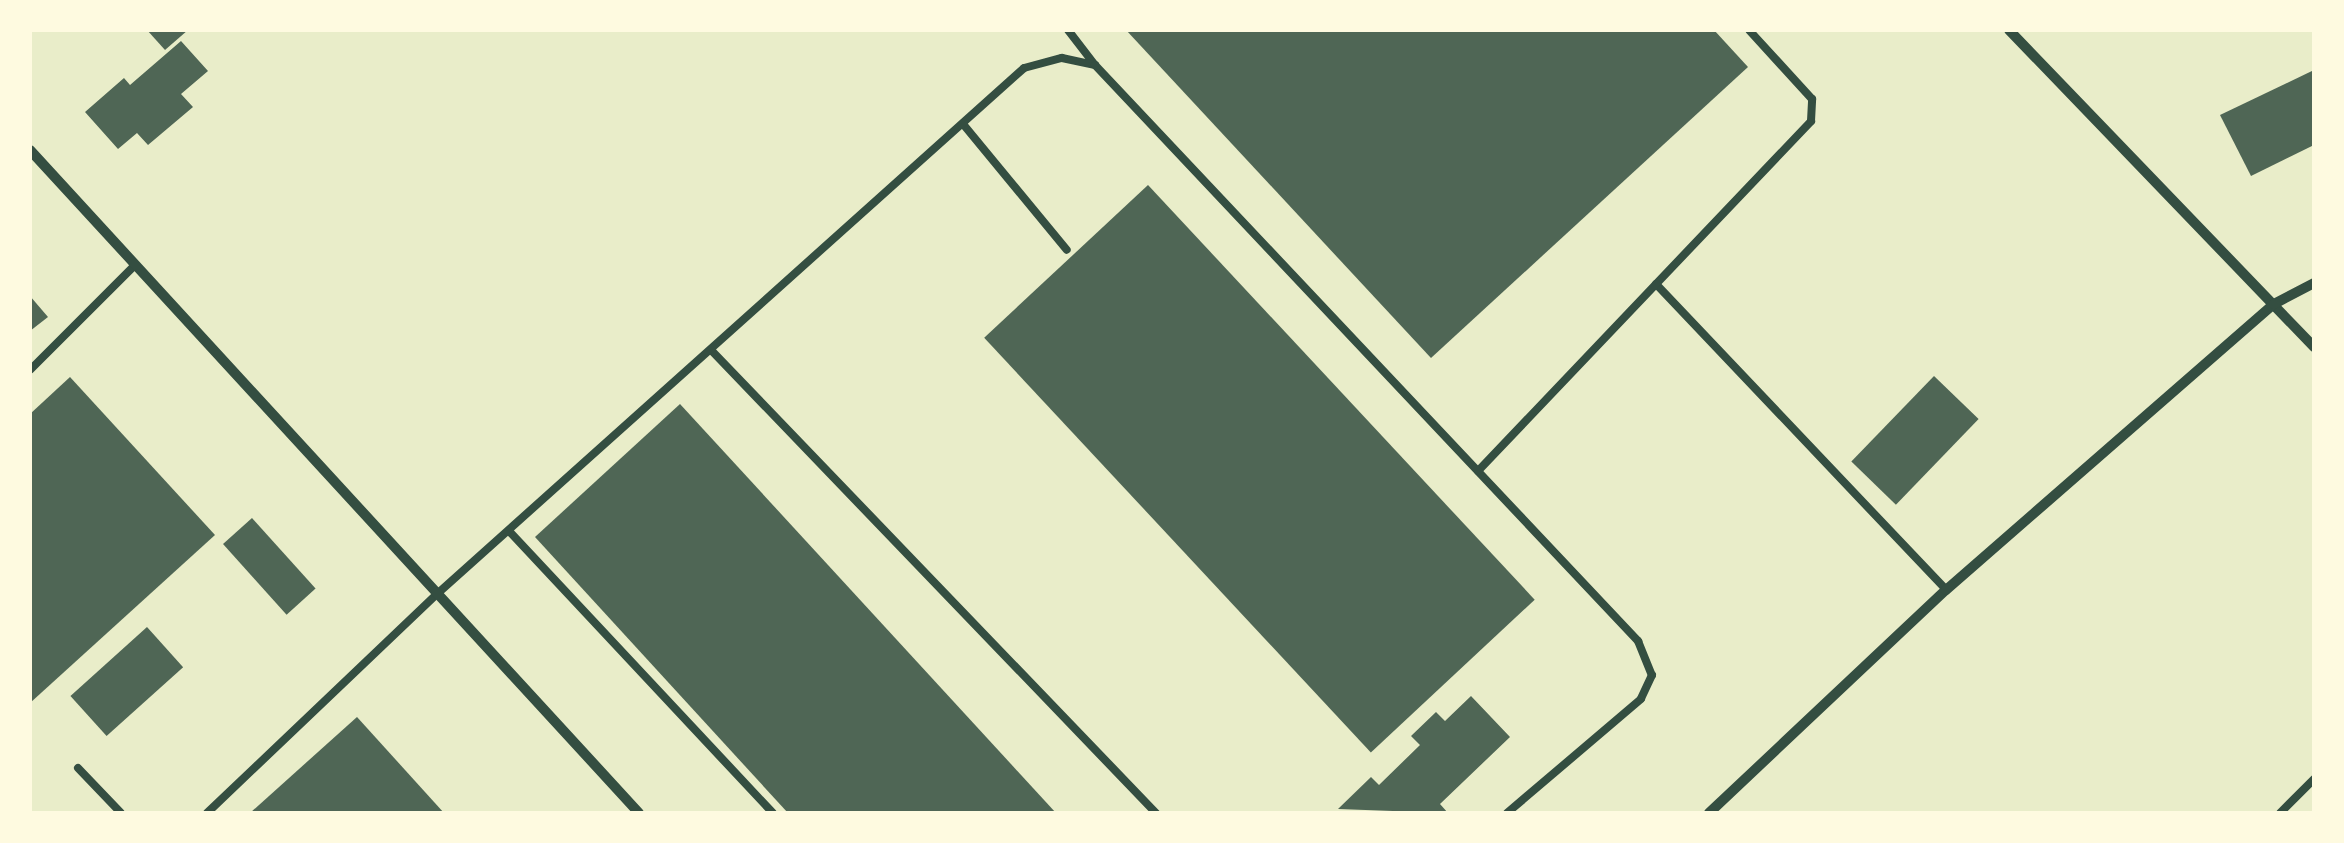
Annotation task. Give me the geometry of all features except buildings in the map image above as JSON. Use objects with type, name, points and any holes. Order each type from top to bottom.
[{"type":"street","points":[[2008,30],[2314,347]]},
{"type":"street","points":[[30,150],[639,813]]},
{"type":"street","points":[[1709,813],[1946,590],[2274,304],[2314,283]]},
{"type":"lane","points":[[1068,30],[1095,65],[1638,641],[1652,675],[1641,699],[1508,813]]},
{"type":"lane","points":[[1478,471],[1810,121],[1812,99],[1749,30]]},
{"type":"lane","points":[[207,813],[437,594],[1024,68],[1062,58],[1095,65]]},
{"type":"lane","points":[[963,124],[1067,250]]},
{"type":"lane","points":[[30,370],[135,265]]},
{"type":"lane","points":[[1656,284],[1946,590]]},
{"type":"lane","points":[[712,351],[1156,813]]},
{"type":"lane","points":[[509,531],[773,813]]},
{"type":"lane","points":[[78,768],[121,813]]},
{"type":"lane","points":[[2280,813],[2314,778]]}]
